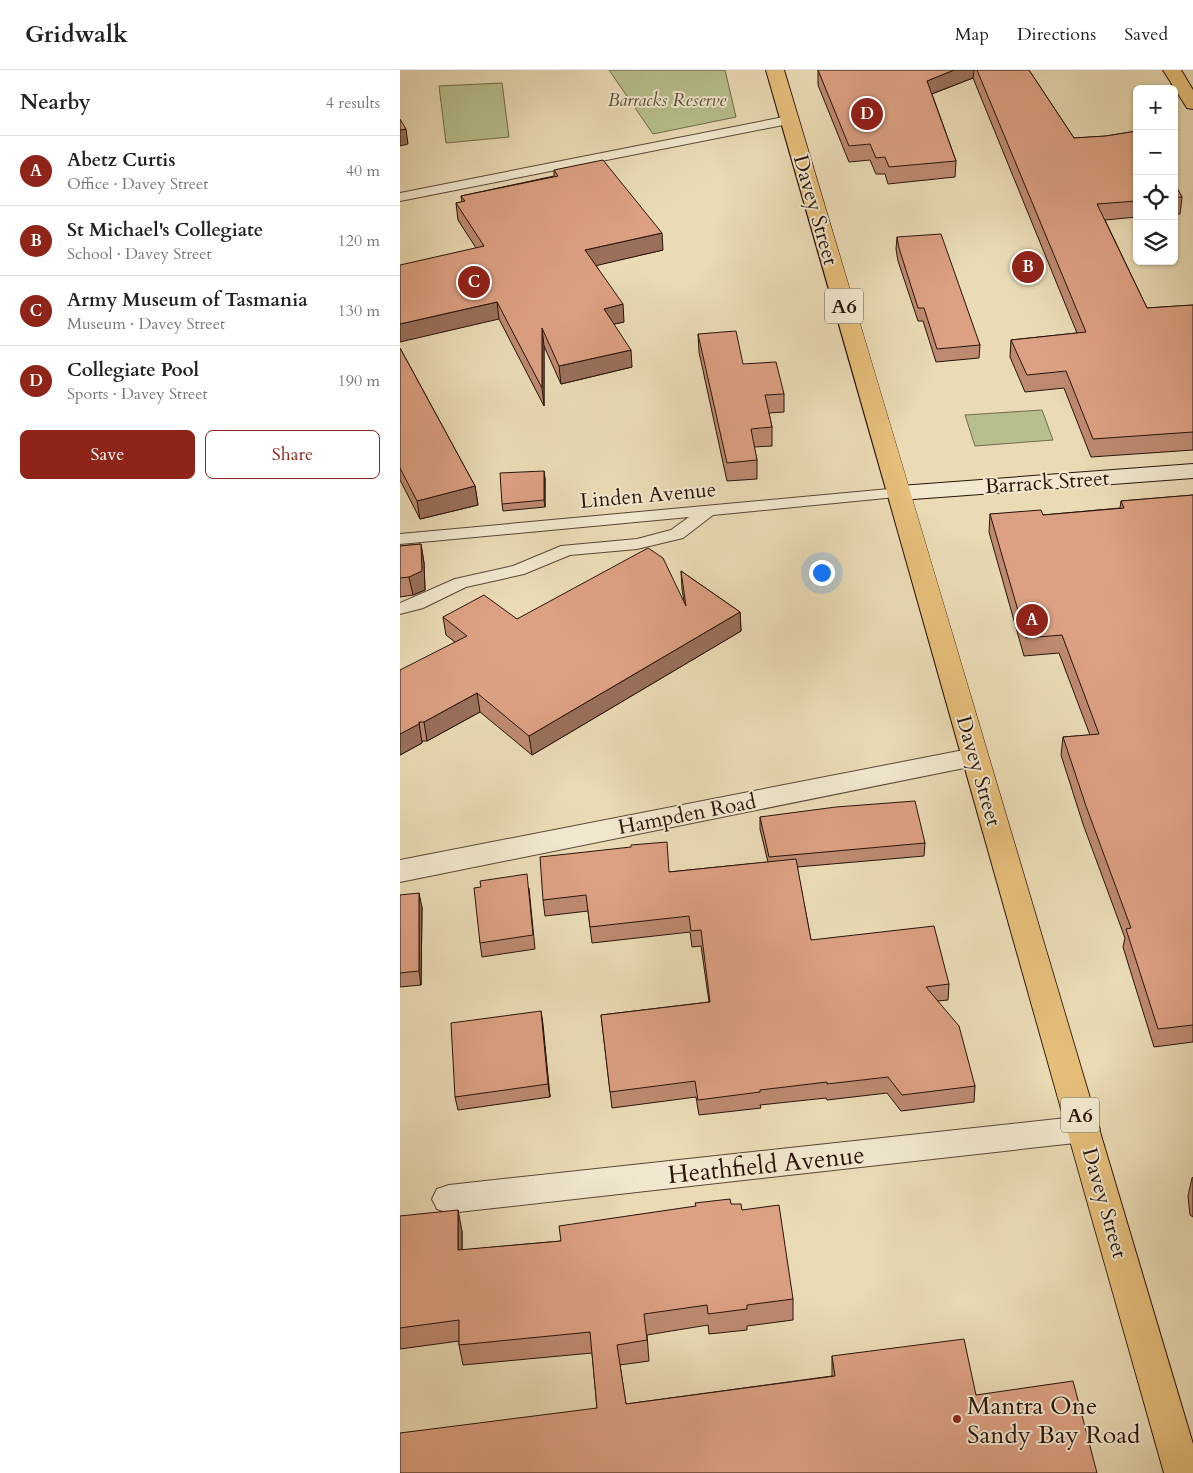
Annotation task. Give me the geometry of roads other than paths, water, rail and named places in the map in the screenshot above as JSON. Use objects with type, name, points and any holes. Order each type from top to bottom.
[{"type":"highway","name":"Davey Street","points":[[774,70],[900,493],[974,757],[1183,1473]]},
{"type":"highway","points":[[1172,70],[1193,104]]},
{"type":"street","name":"Barrack Street","points":[[900,493],[1193,471]]},
{"type":"street","name":"Hampden Road","points":[[400,871],[974,757]]},
{"type":"street","name":"Heathfield Avenue","points":[[449,1199],[1084,1129]]},
{"type":"lane","points":[[400,197],[789,120]]},
{"type":"lane","name":"Linden Avenue","points":[[400,539],[900,493]]},
{"type":"lane","points":[[400,609],[417,604],[461,583],[518,570],[567,550],[637,544],[677,534],[708,510]]},
{"type":"place","name":"Collegiate Pool","points":[[867,114]]},
{"type":"place","name":"St Michael's Collegiate","points":[[1028,267]]},
{"type":"place","name":"Army Museum of Tasmania","points":[[474,282]]},
{"type":"place","name":"Abetz Curtis","points":[[1032,620]]},
{"type":"place","name":"Mantra One Sandy Bay Road","points":[[957,1419]]},
{"type":"park label","name":"Barracks Reserve","points":[[667,100]]}]
